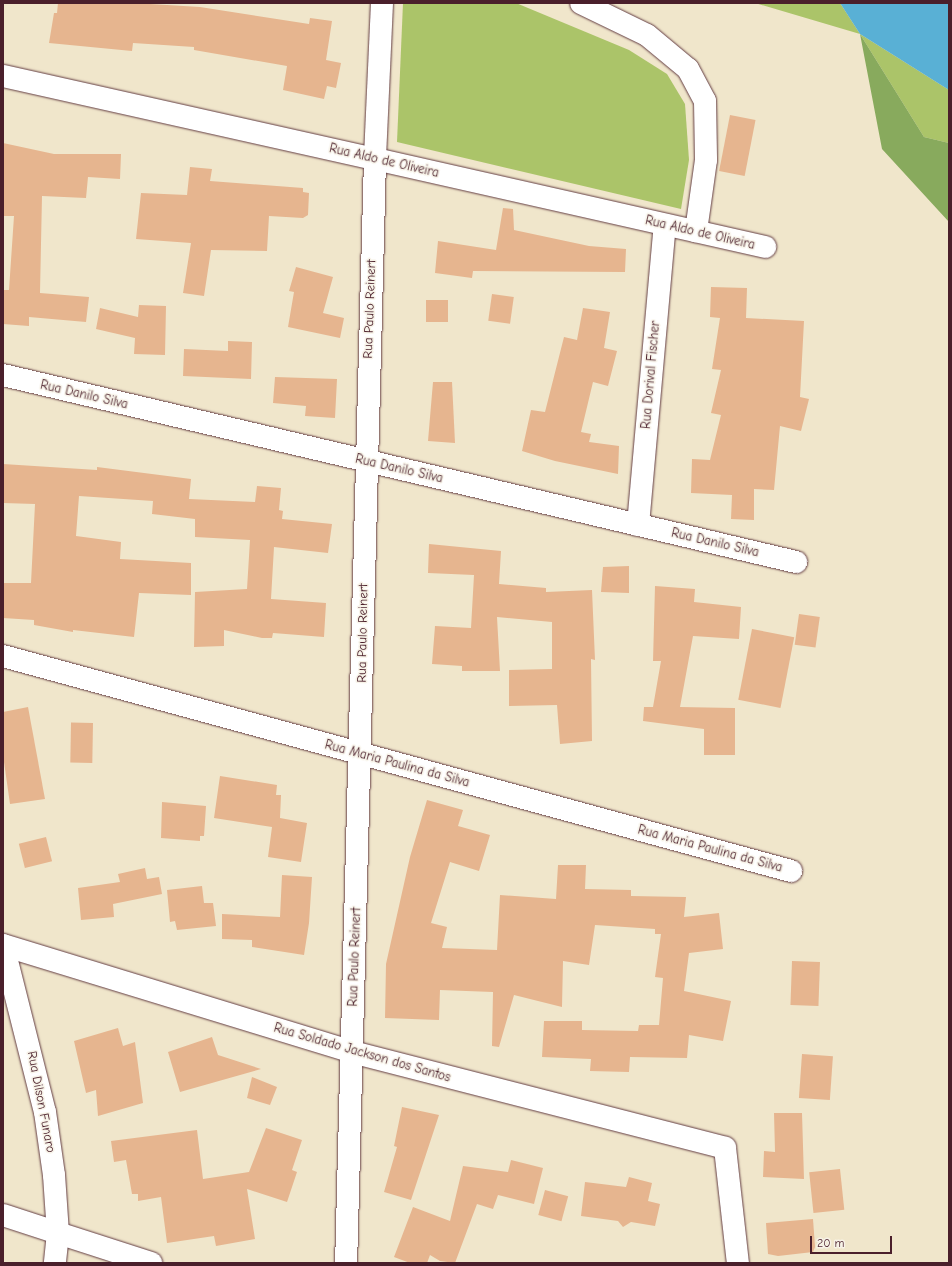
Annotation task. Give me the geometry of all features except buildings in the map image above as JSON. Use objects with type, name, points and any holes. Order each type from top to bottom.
[{"type":"street","name":"Rua Paulo Reinert","points":[[346,1263],[361,754],[366,461],[375,159],[382,3]]},
{"type":"street","points":[[581,3],[648,35],[688,69],[705,101],[706,160],[696,231]]},
{"type":"street","name":"Rua Aldo de Oliveira","points":[[3,76],[765,247]]},
{"type":"street","name":"Rua Dorival Fischer","points":[[638,525],[665,224]]},
{"type":"street","name":"Rua Danilo Silva","points":[[3,375],[796,562]]},
{"type":"street","name":"Rua Maria Paulina da Silva","points":[[3,656],[791,871]]},
{"type":"street","name":"Rua Soldado Jackson dos Santos","points":[[3,945],[352,1052],[724,1148],[738,1263]]},
{"type":"street","name":"Rua Dilson Funaro","points":[[3,945],[45,1112],[54,1175],[58,1232],[55,1263]]},
{"type":"street","points":[[3,1214],[151,1263]]},
{"type":"green space","points":[[403,3],[516,3],[629,50],[667,74],[685,104],[689,160],[681,209],[397,142]]},
{"type":"green space","points":[[755,3],[840,3],[860,34]]},
{"type":"green space","points":[[860,34],[949,90],[949,143],[924,137]]},
{"type":"green space","points":[[860,34],[924,137],[949,143],[949,222],[882,149]]},
{"type":"water","points":[[840,3],[949,3],[949,90],[860,34]]}]
